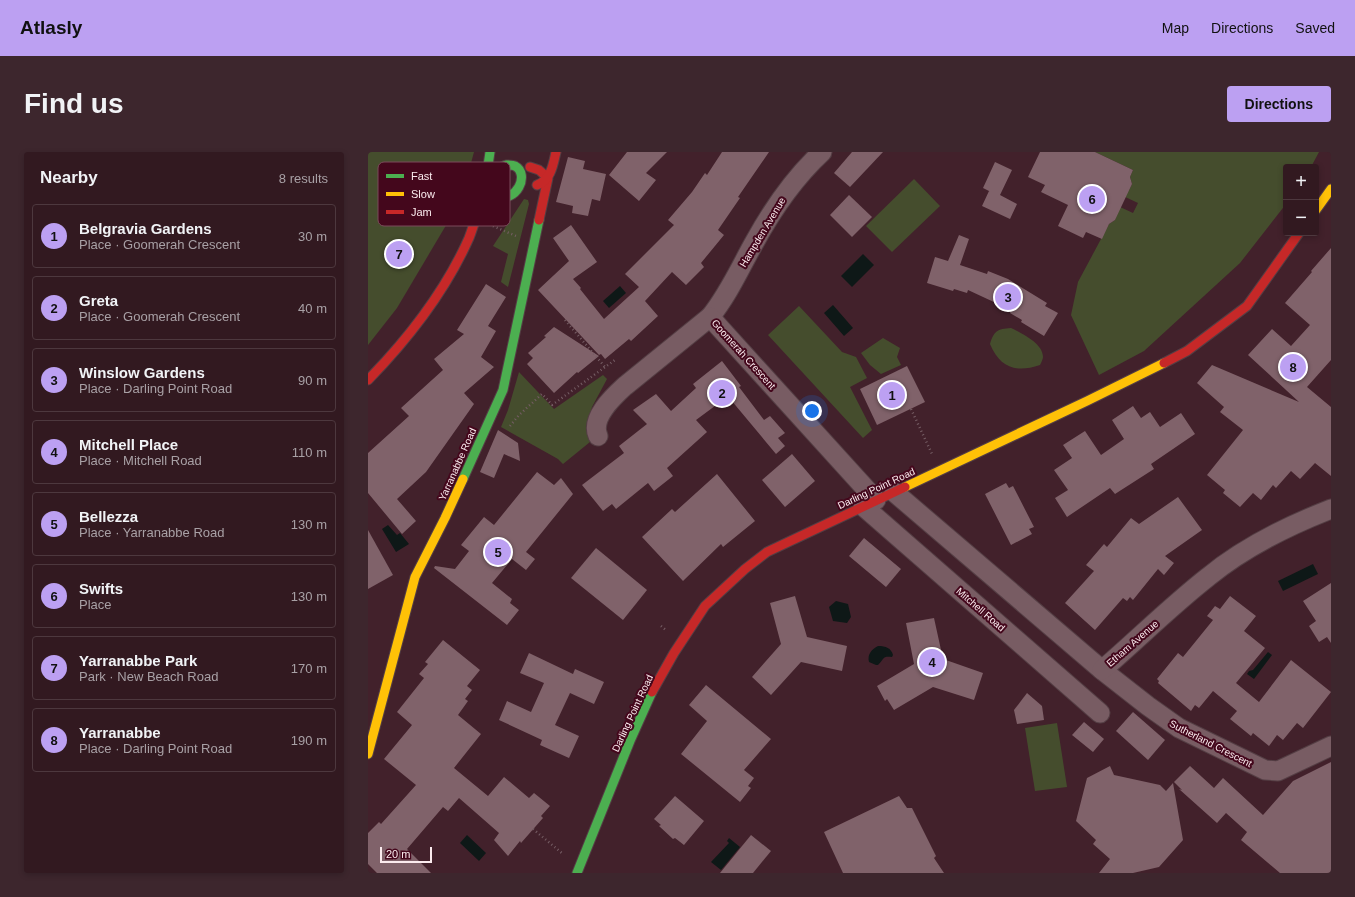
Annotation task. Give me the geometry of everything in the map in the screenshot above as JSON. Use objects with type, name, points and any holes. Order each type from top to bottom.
[{"type":"street","points":[[489,162],[490,152]]},
{"type":"street","name":"Yarranabbe Road","points":[[368,754],[415,577],[445,518],[503,390],[548,178],[556,152]]},
{"type":"street","name":"Hampden Avenue","points":[[710,317],[724,298],[773,211],[795,181],[822,152]]},
{"type":"street","points":[[506,154],[508,159],[515,167],[519,169],[521,176],[520,187],[512,196]]},
{"type":"street","points":[[530,167],[534,166],[539,161]]},
{"type":"street","points":[[510,166],[530,167],[539,170],[548,178],[541,184],[520,187]]},
{"type":"street","points":[[1319,206],[1331,189]]},
{"type":"street","points":[[368,380],[384,364],[426,314],[456,262],[473,226]]},
{"type":"street","points":[[456,262],[481,228]]},
{"type":"street","name":"Darling Point Road","points":[[577,873],[651,693],[674,653],[705,606],[745,569],[767,552],[1087,401],[1187,351],[1247,306],[1297,236]]},
{"type":"street","name":"Goomerah Crescent","points":[[598,436],[596,429],[598,420],[612,399],[629,383],[710,317],[869,503]]},
{"type":"street","name":"Etham Avenue","points":[[894,492],[1102,670],[1208,576],[1238,556],[1303,520],[1331,509]]},
{"type":"street","name":"Mitchell Road","points":[[869,503],[1100,713]]},
{"type":"street","name":"Sutherland Crescent","points":[[1102,670],[1172,723],[1264,770],[1278,771],[1331,746]]},
{"type":"path","points":[[503,230],[519,237]]},
{"type":"path","points":[[565,320],[604,367]]},
{"type":"path","points":[[513,421],[542,394],[552,405],[615,360]]},
{"type":"path","points":[[911,409],[939,470]]},
{"type":"path","points":[[533,829],[562,853]]},
{"type":"green space","points":[[368,152],[474,152],[471,162],[378,162],[378,226],[446,226],[397,308],[368,345]]},
{"type":"green space","points":[[1095,152],[1319,152],[1313,164],[1283,164],[1283,208],[1240,263],[1144,351],[1099,375],[1071,315],[1078,282],[1109,224],[1115,220],[1118,206],[1133,213],[1138,203],[1121,195],[1129,190],[1132,184],[1130,177],[1133,170]]},
{"type":"green space","points":[[914,179],[940,206],[892,252],[866,226]]},
{"type":"green space","points":[[524,199],[528,200],[529,204],[508,287],[501,282],[508,254],[493,246],[506,226],[510,226],[510,220]]},
{"type":"green space","points":[[799,306],[842,352],[856,357],[867,378],[850,387],[872,430],[863,438],[768,335]]},
{"type":"green space","points":[[1011,328],[1036,343],[1042,352],[1043,357],[1040,365],[1016,368],[999,359],[990,344],[991,340],[995,333],[999,330]]},
{"type":"green space","points":[[883,338],[900,348],[897,357],[901,365],[881,374],[870,365],[861,353]]},
{"type":"green space","points":[[519,372],[554,409],[603,375],[607,379],[592,407],[588,421],[590,442],[563,464],[558,459],[501,427],[508,410]]},
{"type":"green space","points":[[1057,723],[1067,787],[1035,791],[1025,728]]},
{"type":"shaded area","points":[[863,254],[874,265],[852,287],[841,276]]},
{"type":"shaded area","points":[[620,286],[626,293],[609,308],[603,301]]},
{"type":"shaded area","points":[[833,305],[853,328],[844,336],[824,313]]},
{"type":"shaded area","points":[[388,525],[397,535],[400,533],[409,544],[396,552],[382,529]]},
{"type":"shaded area","points":[[1313,564],[1318,574],[1283,591],[1278,581]]},
{"type":"shaded area","points":[[836,601],[848,604],[851,617],[847,623],[833,621],[829,607]]},
{"type":"shaded area","points":[[878,646],[888,648],[893,655],[892,657],[885,657],[878,665],[876,665],[869,662],[869,654]]},
{"type":"shaded area","points":[[1268,652],[1272,655],[1254,679],[1247,674],[1249,671],[1253,670]]},
{"type":"shaded area","points":[[467,835],[486,853],[479,861],[460,843]]},
{"type":"shaded area","points":[[729,838],[740,847],[721,870],[711,862],[729,843],[727,841]]},
{"type":"building","points":[[627,152],[667,152],[646,173],[656,180],[639,201],[609,175]]},
{"type":"building","points":[[722,152],[769,152],[738,197],[740,198],[718,230],[724,235],[701,263],[704,267],[686,285],[672,272],[645,301],[658,316],[631,341],[629,339],[605,359],[601,354],[599,355],[538,290],[569,261],[553,238],[571,225],[597,262],[573,279],[604,319],[639,287],[625,274],[674,225],[668,220],[692,192],[705,173],[707,175]]},
{"type":"building","points":[[852,152],[883,152],[850,187],[834,173]]},
{"type":"building","points":[[1040,152],[1095,152],[1133,170],[1130,177],[1132,184],[1115,220],[1109,224],[1102,239],[1086,232],[1083,238],[1058,226],[1068,205],[1041,192],[1045,185],[1028,177]]},
{"type":"building","points":[[568,157],[585,161],[583,169],[606,174],[600,201],[592,199],[588,216],[572,213],[573,206],[556,202]]},
{"type":"building","points":[[995,162],[1012,170],[1000,195],[1017,204],[1010,219],[982,206],[989,191],[983,188]]},
{"type":"building","points":[[849,195],[872,217],[852,237],[830,215]]},
{"type":"building","points":[[959,235],[969,239],[960,265],[987,274],[988,271],[1008,279],[1047,303],[1045,306],[1058,313],[1044,336],[1021,322],[1022,320],[1010,313],[1011,310],[968,290],[967,293],[954,289],[953,291],[927,283],[935,257],[948,261]]},
{"type":"building","points":[[1331,248],[1331,360],[1307,387],[1331,407],[1331,476],[1315,463],[1300,479],[1291,471],[1276,488],[1273,485],[1261,500],[1253,493],[1240,507],[1223,493],[1225,490],[1207,475],[1243,430],[1220,412],[1224,407],[1197,383],[1212,365],[1299,402],[1248,355],[1272,329],[1291,346],[1310,325],[1285,303]]},
{"type":"building","points":[[486,284],[506,297],[488,326],[496,331],[481,357],[494,367],[464,393],[474,404],[426,472],[397,499],[416,521],[402,534],[368,493],[368,453],[409,416],[401,408],[443,370],[434,359],[464,334],[457,330]]},
{"type":"building","points":[[554,327],[599,356],[578,373],[577,372],[554,393],[527,364],[533,358],[528,353],[546,337],[544,336]]},
{"type":"building","points":[[722,361],[741,386],[739,387],[764,420],[770,416],[785,433],[778,438],[785,446],[776,454],[731,400],[726,404],[723,400],[696,420],[707,432],[667,468],[673,476],[654,491],[648,483],[616,509],[612,504],[603,511],[582,485],[624,453],[619,446],[647,424],[633,410],[656,394],[671,411],[696,388],[693,384]]},
{"type":"building","points":[[907,366],[925,402],[877,425],[860,389]]},
{"type":"building","points":[[1133,406],[1141,418],[1150,412],[1160,427],[1181,413],[1195,434],[1151,464],[1154,469],[1115,494],[1110,488],[1067,517],[1055,498],[1068,490],[1054,470],[1072,458],[1063,445],[1085,431],[1101,455],[1124,439],[1112,420]]},
{"type":"building","points":[[498,430],[518,443],[520,461],[504,454],[494,478],[480,472]]},
{"type":"building","points":[[792,454],[815,481],[785,507],[762,480]]},
{"type":"building","points":[[537,472],[554,485],[561,478],[573,494],[526,552],[535,559],[526,570],[512,559],[492,583],[512,599],[510,603],[519,610],[507,625],[434,568],[435,566],[455,569],[469,551],[461,545],[484,517],[494,525]]},
{"type":"building","points":[[717,474],[755,521],[723,547],[721,544],[683,581],[642,537],[672,509],[675,512]]},
{"type":"building","points":[[1006,483],[1009,488],[1013,486],[1034,527],[1029,529],[1032,534],[1011,545],[985,494]]},
{"type":"building","points":[[1178,497],[1202,530],[1165,556],[1174,563],[1164,575],[1158,569],[1133,600],[1130,597],[1127,601],[1123,598],[1095,630],[1065,603],[1094,571],[1086,565],[1104,544],[1107,547],[1131,518],[1139,524]]},
{"type":"building","points":[[368,530],[393,575],[368,589]]},
{"type":"building","points":[[864,538],[901,569],[886,587],[849,556]]},
{"type":"building","points":[[596,548],[647,590],[623,620],[571,578]]},
{"type":"building","points":[[1331,583],[1331,643],[1327,637],[1319,642],[1309,626],[1316,621],[1303,601]]},
{"type":"building","points":[[795,596],[807,637],[847,646],[842,671],[801,662],[771,695],[752,677],[781,644],[770,603]]},
{"type":"building","points":[[1230,596],[1256,616],[1244,631],[1265,648],[1236,683],[1259,702],[1291,660],[1331,692],[1303,728],[1297,723],[1283,740],[1277,735],[1269,746],[1253,733],[1251,736],[1230,719],[1237,711],[1213,691],[1199,708],[1195,705],[1191,711],[1158,683],[1159,681],[1157,679],[1178,653],[1183,657],[1213,620],[1207,616],[1215,606],[1220,609]]},
{"type":"building","points":[[934,618],[943,659],[983,673],[974,700],[933,687],[894,710],[887,699],[885,701],[877,686],[914,664],[906,623]]},
{"type":"building","points":[[443,640],[480,670],[467,686],[472,690],[465,699],[468,701],[458,715],[481,734],[454,768],[488,796],[504,777],[529,798],[534,793],[550,806],[541,816],[543,818],[521,843],[520,841],[508,856],[494,840],[499,833],[459,798],[448,811],[443,807],[407,849],[431,873],[377,873],[368,864],[368,833],[379,822],[381,824],[416,785],[384,759],[412,725],[397,712],[424,678],[419,674],[428,664],[425,662]]},
{"type":"building","points":[[529,653],[573,674],[575,669],[604,682],[594,704],[570,693],[555,725],[579,736],[569,758],[540,745],[542,740],[499,720],[507,701],[531,712],[544,683],[520,673]]},
{"type":"building","points":[[706,685],[771,739],[744,770],[754,778],[748,786],[751,788],[740,802],[681,754],[707,721],[689,705]]},
{"type":"building","points":[[1027,693],[1042,706],[1044,720],[1017,724],[1014,710]]},
{"type":"building","points":[[1133,712],[1165,740],[1148,760],[1116,731]]},
{"type":"building","points":[[1084,722],[1104,739],[1093,752],[1072,735]]},
{"type":"building","points":[[1331,762],[1331,873],[1280,873],[1241,840],[1247,832],[1226,813],[1217,823],[1179,789],[1182,790],[1174,782],[1190,766],[1214,788],[1223,778],[1263,815],[1293,781]]},
{"type":"building","points":[[1110,766],[1114,775],[1160,785],[1166,791],[1173,783],[1183,840],[1159,867],[1133,873],[1099,873],[1110,859],[1093,844],[1096,840],[1076,821],[1087,778]]},
{"type":"building","points":[[675,796],[704,821],[684,845],[675,838],[673,839],[654,819]]},
{"type":"building","points":[[899,796],[907,808],[912,808],[936,856],[934,858],[944,873],[843,873],[824,832]]},
{"type":"building","points":[[751,835],[771,851],[753,873],[720,873]]},
{"type":"traffic: fast","points":[[489,162],[490,152]]},
{"type":"traffic: fast","points":[[510,166],[514,166],[519,170],[521,175],[519,187],[510,196]]},
{"type":"traffic: fast","points":[[463,479],[503,390],[539,220]]},
{"type":"traffic: fast","points":[[577,873],[630,741],[652,692]]},
{"type":"traffic: slow","points":[[1319,206],[1331,189]]},
{"type":"traffic: slow","points":[[905,487],[1164,363]]},
{"type":"traffic: slow","points":[[368,754],[415,577],[463,479]]},
{"type":"traffic: jam","points":[[537,185],[542,183],[551,172],[556,152]]},
{"type":"traffic: jam","points":[[530,167],[539,170],[548,178],[539,220]]},
{"type":"traffic: jam","points":[[368,380],[398,348],[425,314],[449,277],[469,238],[473,226]]},
{"type":"traffic: jam","points":[[1164,363],[1187,351],[1247,306],[1297,236]]},
{"type":"traffic: jam","points":[[652,692],[674,653],[705,606],[745,569],[767,552],[905,487]]},
{"type":"place","name":"Swifts","points":[[1092,199]]},
{"type":"place","name":"Yarranabbe Park","points":[[399,254]]},
{"type":"place","name":"Winslow Gardens","points":[[1008,297]]},
{"type":"place","name":"Yarranabbe","points":[[1293,367]]},
{"type":"place","name":"Greta","points":[[722,393]]},
{"type":"place","name":"Belgravia Gardens","points":[[892,395]]},
{"type":"place","name":"Bellezza","points":[[498,552]]},
{"type":"place","name":"Mitchell Place","points":[[932,662]]}]
